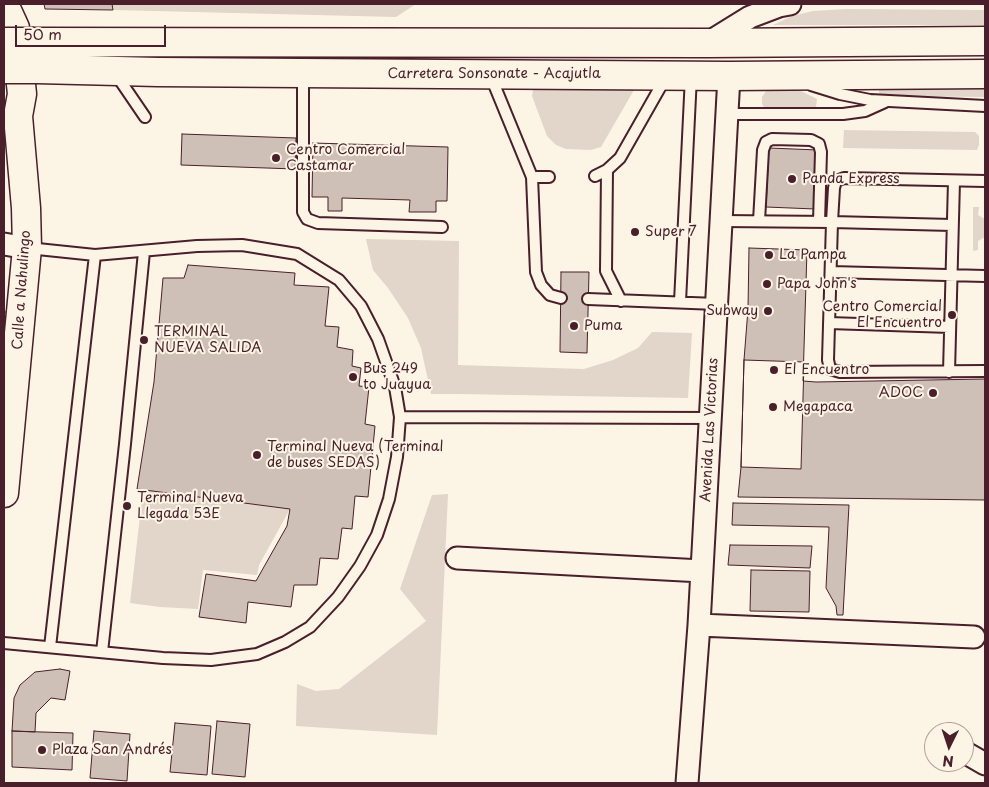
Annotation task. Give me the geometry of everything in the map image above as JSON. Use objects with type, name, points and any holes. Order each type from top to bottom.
[{"type":"main road","name":"Calle a Nahulingo","points":[[4,7],[15,28],[22,94],[18,116],[17,150],[26,208],[15,246],[4,493]]},
{"type":"main road","points":[[4,42],[985,41]]},
{"type":"main road","name":"Calle a Nahulingo","points":[[4,59],[8,96],[18,116]]},
{"type":"main road","name":"Carretera Sonsonate - Acajutla","points":[[4,69],[730,76],[985,74]]},
{"type":"street","points":[[708,42],[750,17],[790,4]]},
{"type":"street","name":"Avenida Las Victorias","points":[[687,783],[699,625],[730,76]]},
{"type":"street","points":[[457,558],[702,571]]},
{"type":"street","points":[[699,625],[974,637]]},
{"type":"street","points":[[974,758],[985,764]]},
{"type":"lane","points":[[113,70],[144,117]]},
{"type":"lane","points":[[303,72],[303,212],[307,219],[318,223],[442,227]]},
{"type":"lane","points":[[490,74],[532,177],[536,272],[541,285],[550,295],[561,298]]},
{"type":"lane","points":[[595,176],[607,170],[620,158],[679,75]]},
{"type":"lane","points":[[679,75],[680,302]]},
{"type":"lane","points":[[786,75],[840,94],[870,100],[985,106]]},
{"type":"lane","points":[[728,114],[843,114],[865,111],[888,101]]},
{"type":"lane","points":[[759,221],[763,150],[766,142],[772,139],[811,140],[819,144],[821,152],[818,222]]},
{"type":"lane","points":[[607,170],[606,271],[621,301]]},
{"type":"lane","points":[[532,177],[549,177]]},
{"type":"lane","points":[[985,181],[844,178],[836,181],[832,222],[828,360],[830,369],[840,372],[985,371]]},
{"type":"lane","points":[[949,372],[954,181]]},
{"type":"lane","points":[[722,221],[952,225]]},
{"type":"lane","points":[[4,643],[164,658],[211,660],[257,654],[285,642],[310,627],[338,597],[360,566],[377,535],[389,499],[397,458],[400,417],[395,387],[378,339],[361,306],[338,280],[297,254],[242,245],[197,246],[144,252],[95,254],[15,246]]},
{"type":"lane","points":[[102,652],[144,252]]},
{"type":"lane","points":[[50,647],[95,254]]},
{"type":"lane","points":[[831,272],[985,276]]},
{"type":"lane","points":[[588,299],[717,304]]},
{"type":"lane","points":[[829,323],[950,327]]},
{"type":"lane","points":[[400,417],[711,418]]},
{"type":"shaded area","points":[[112,4],[416,4],[396,17],[113,10]]},
{"type":"shaded area","points":[[846,9],[985,10],[985,25],[773,25],[792,16],[813,11]]},
{"type":"shaded area","points":[[538,83],[631,84],[634,90],[601,147],[591,150],[566,149],[556,145],[547,136],[532,96],[533,90]]},
{"type":"shaded area","points":[[985,84],[985,97],[882,96],[879,93],[879,88]]},
{"type":"shaded area","points":[[791,86],[817,99],[816,107],[764,107],[762,97],[768,88]]},
{"type":"shaded area","points":[[844,130],[975,132],[979,136],[979,145],[977,150],[843,148]]},
{"type":"shaded area","points":[[973,207],[979,207],[978,215],[985,219],[985,237],[978,241],[978,250],[973,251]]},
{"type":"shaded area","points":[[366,239],[459,241],[458,365],[584,369],[613,360],[638,348],[652,332],[692,333],[688,398],[431,394],[421,348],[408,318],[388,288],[373,270]]},
{"type":"shaded area","points":[[143,490],[290,509],[259,565],[257,575],[203,570],[198,609],[160,607],[130,603]]},
{"type":"shaded area","points":[[448,494],[437,735],[296,726],[297,684],[316,691],[339,689],[426,621],[400,589],[432,495]]},
{"type":"building","points":[[44,4],[112,4],[113,10],[45,9]]},
{"type":"building","points":[[182,134],[296,138],[295,169],[181,165]]},
{"type":"building","points":[[313,143],[448,147],[447,201],[436,201],[436,212],[409,212],[410,200],[342,198],[342,211],[328,211],[328,197],[312,197]]},
{"type":"building","name":"Panda Express","points":[[769,148],[818,150],[815,209],[766,207]]},
{"type":"building","name":"El Encuentro","points":[[749,248],[807,250],[803,381],[985,379],[985,500],[738,497],[748,309]]},
{"type":"building","name":"Terminal Nueva (Terminal de buses SEDAS)","points":[[188,265],[295,273],[294,285],[329,287],[325,326],[339,327],[337,347],[353,350],[352,366],[361,368],[359,386],[369,387],[365,424],[375,426],[368,497],[355,496],[352,529],[342,528],[338,559],[320,558],[317,585],[294,585],[291,607],[248,602],[246,623],[199,617],[206,574],[256,581],[287,526],[290,509],[137,489],[154,382],[163,278],[184,278]]},
{"type":"building","name":"Puma","points":[[561,272],[589,272],[587,353],[560,352]]},
{"type":"building","points":[[4,312],[9,312],[4,338]]},
{"type":"building","name":"Megapaca","points":[[744,360],[804,362],[801,469],[741,467]]},
{"type":"building","points":[[733,503],[849,505],[843,615],[837,615],[836,606],[826,588],[829,527],[732,525]]},
{"type":"building","points":[[730,545],[812,546],[810,568],[728,565]]},
{"type":"building","points":[[751,570],[810,571],[809,612],[750,611]]},
{"type":"building","points":[[60,669],[70,671],[65,700],[51,698],[36,713],[35,732],[12,731],[14,698],[20,685],[35,672]]},
{"type":"building","points":[[217,721],[250,724],[245,777],[212,774]]},
{"type":"building","points":[[175,723],[211,726],[207,775],[170,772]]},
{"type":"building","name":"Plaza San Andrés","points":[[12,731],[73,733],[72,770],[12,767]]},
{"type":"building","points":[[94,731],[130,734],[127,781],[90,778]]},
{"type":"place","name":"Centro Comercial Castamar","points":[[276,158]]},
{"type":"place","name":"Panda Express","points":[[792,179]]},
{"type":"place","name":"Super 7","points":[[635,232]]},
{"type":"place","name":"La Pampa","points":[[769,255]]},
{"type":"place","name":"Papa John's","points":[[767,284]]},
{"type":"place","name":"Subway","points":[[768,311]]},
{"type":"place","name":"Centro Comercial El Encuentro","points":[[952,315]]},
{"type":"place","name":"Puma","points":[[574,326]]},
{"type":"place","name":"TERMINAL NUEVA SALIDA","points":[[144,340]]},
{"type":"place","name":"El Encuentro","points":[[774,370]]},
{"type":"place","name":"Bus 249 to Juayua","points":[[353,377]]},
{"type":"place","name":"ADOC","points":[[933,393]]},
{"type":"place","name":"Megapaca","points":[[773,407]]},
{"type":"place","name":"Terminal Nueva (Terminal de buses SEDAS)","points":[[257,455]]},
{"type":"place","name":"Terminal Nueva Llegada 53E","points":[[127,506]]},
{"type":"place","name":"Plaza San Andrés","points":[[42,750]]}]
